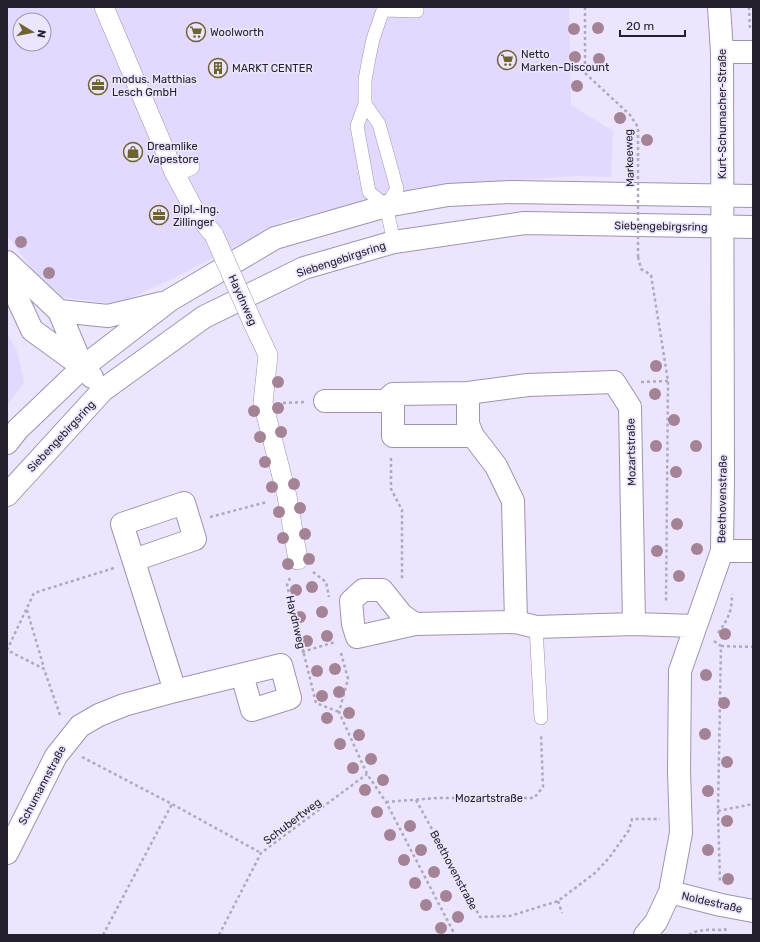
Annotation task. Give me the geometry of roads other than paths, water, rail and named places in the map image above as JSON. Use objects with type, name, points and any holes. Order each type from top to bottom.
[{"type":"street","name":"Haydnweg","points":[[104,7],[182,169],[196,213],[214,235],[268,355],[263,404],[287,496],[298,560]]},
{"type":"street","name":"Kurt-Schumacher-Straße","points":[[719,7],[722,52],[722,196]]},
{"type":"street","points":[[722,52],[753,52]]},
{"type":"street","points":[[7,443],[18,429],[83,367],[170,300],[275,238],[386,206],[448,195],[512,192],[753,196]]},
{"type":"street","name":"Beethovenstraße","points":[[645,935],[656,922],[670,892],[681,833],[678,771],[680,671],[722,551],[722,196]]},
{"type":"street","name":"Siebengebirgsring","points":[[7,495],[103,390],[204,317],[304,268],[394,242],[525,223],[753,227]]},
{"type":"street","points":[[7,262],[59,311],[83,367]]},
{"type":"street","points":[[7,276],[32,330],[83,367],[103,390]]},
{"type":"street","points":[[59,311],[108,316],[170,300]]},
{"type":"street","name":"Mozartstraße","points":[[325,401],[385,401],[393,394],[468,393],[528,385],[614,382],[630,407],[634,624]]},
{"type":"street","points":[[468,393],[468,424],[473,436],[496,466],[512,501],[526,624]]},
{"type":"street","points":[[393,394],[393,436],[473,436]]},
{"type":"street","points":[[134,560],[195,539],[184,503],[122,524],[175,691]]},
{"type":"street","points":[[722,551],[753,550]]},
{"type":"street","points":[[409,620],[382,590],[363,590],[351,601],[353,624],[357,637],[409,620],[526,624],[634,624],[695,626]]},
{"type":"street","name":"Schumannstraße","points":[[7,853],[56,756],[80,726],[99,715],[124,705],[281,665],[290,698],[252,710],[242,675]]},
{"type":"street","name":"Noldestraße","points":[[670,892],[721,905],[753,911]]},
{"type":"lane","points":[[394,242],[386,206],[369,192],[357,126],[364,104],[365,80],[373,39],[384,9],[417,11]]},
{"type":"lane","points":[[364,104],[379,124],[397,189],[386,206]]},
{"type":"lane","points":[[526,624],[541,718]]},
{"type":"place","name":"Woolworth","points":[[196,32]]},
{"type":"place","name":"Netto Marken-Discount","points":[[507,60]]},
{"type":"place","name":"MARKT CENTER","points":[[218,68]]},
{"type":"place","name":"modus. Matthias Lesch GmbH","points":[[98,85]]},
{"type":"place","name":"Dreamlike Vapestore","points":[[133,152]]},
{"type":"place","name":"Dipl.-Ing. Zillinger","points":[[159,215]]}]
